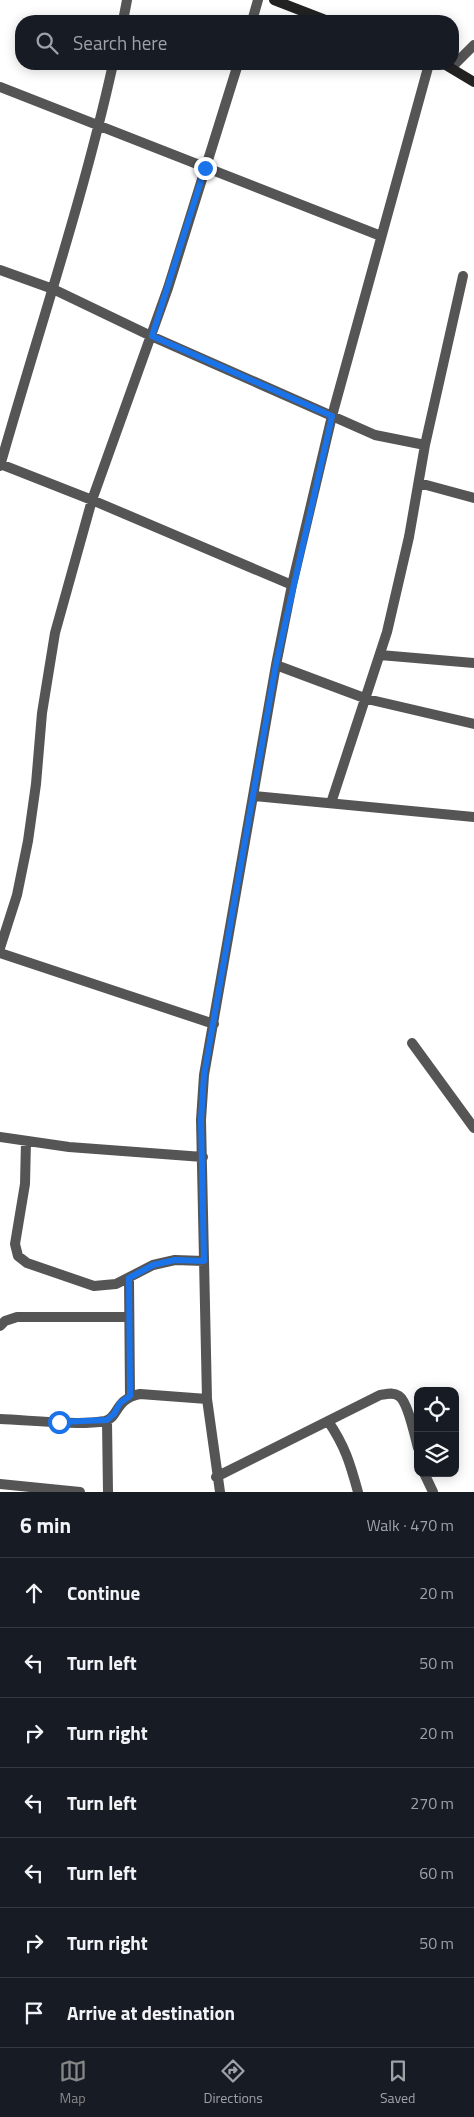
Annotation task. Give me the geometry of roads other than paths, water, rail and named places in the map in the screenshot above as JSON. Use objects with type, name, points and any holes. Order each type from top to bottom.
[{"type":"main road","points":[[274,0],[313,15]]},
{"type":"main road","points":[[456,70],[474,82]]},
{"type":"street","points":[[123,15],[127,0]]},
{"type":"street","points":[[254,15],[258,0]]},
{"type":"street","points":[[459,57],[474,45]]},
{"type":"street","points":[[112,70],[100,126],[0,464],[92,500],[292,585]]},
{"type":"street","points":[[0,948],[17,896],[28,841],[42,713],[54,633],[92,500],[120,419],[152,336],[236,70]]},
{"type":"street","points":[[220,1492],[216,1477],[206,1400],[201,1120],[204,1075],[276,664],[292,585],[332,416],[427,70]]},
{"type":"street","points":[[0,87],[381,236]]},
{"type":"street","points":[[0,270],[52,289],[152,336],[375,435],[425,445]]},
{"type":"street","points":[[331,803],[380,655],[409,537],[425,445],[463,276]]},
{"type":"street","points":[[419,483],[473,495]]},
{"type":"street","points":[[380,655],[474,663]]},
{"type":"street","points":[[276,664],[367,699],[474,724]]},
{"type":"street","points":[[254,796],[474,817]]},
{"type":"street","points":[[0,953],[214,1024]]},
{"type":"street","points":[[412,1043],[474,1128]]},
{"type":"street","points":[[0,1137],[202,1158]]},
{"type":"street","points":[[26,1141],[25,1184],[15,1244],[18,1256],[27,1263],[94,1286],[116,1284],[153,1265],[175,1260],[204,1261]]},
{"type":"street","points":[[129,1278],[130,1396]]},
{"type":"street","points":[[0,1326],[5,1321],[17,1317],[129,1317]]},
{"type":"street","points":[[216,1477],[380,1395],[391,1393],[401,1396],[406,1405],[414,1434]]},
{"type":"street","points":[[0,1419],[59,1422],[107,1420],[114,1414],[120,1403],[130,1396],[140,1394],[206,1400]]},
{"type":"street","points":[[107,1420],[108,1492]]},
{"type":"street","points":[[328,1421],[342,1441],[350,1459],[358,1492]]},
{"type":"street","points":[[426,1477],[432,1492]]},
{"type":"street","points":[[0,1484],[80,1492]]}]
